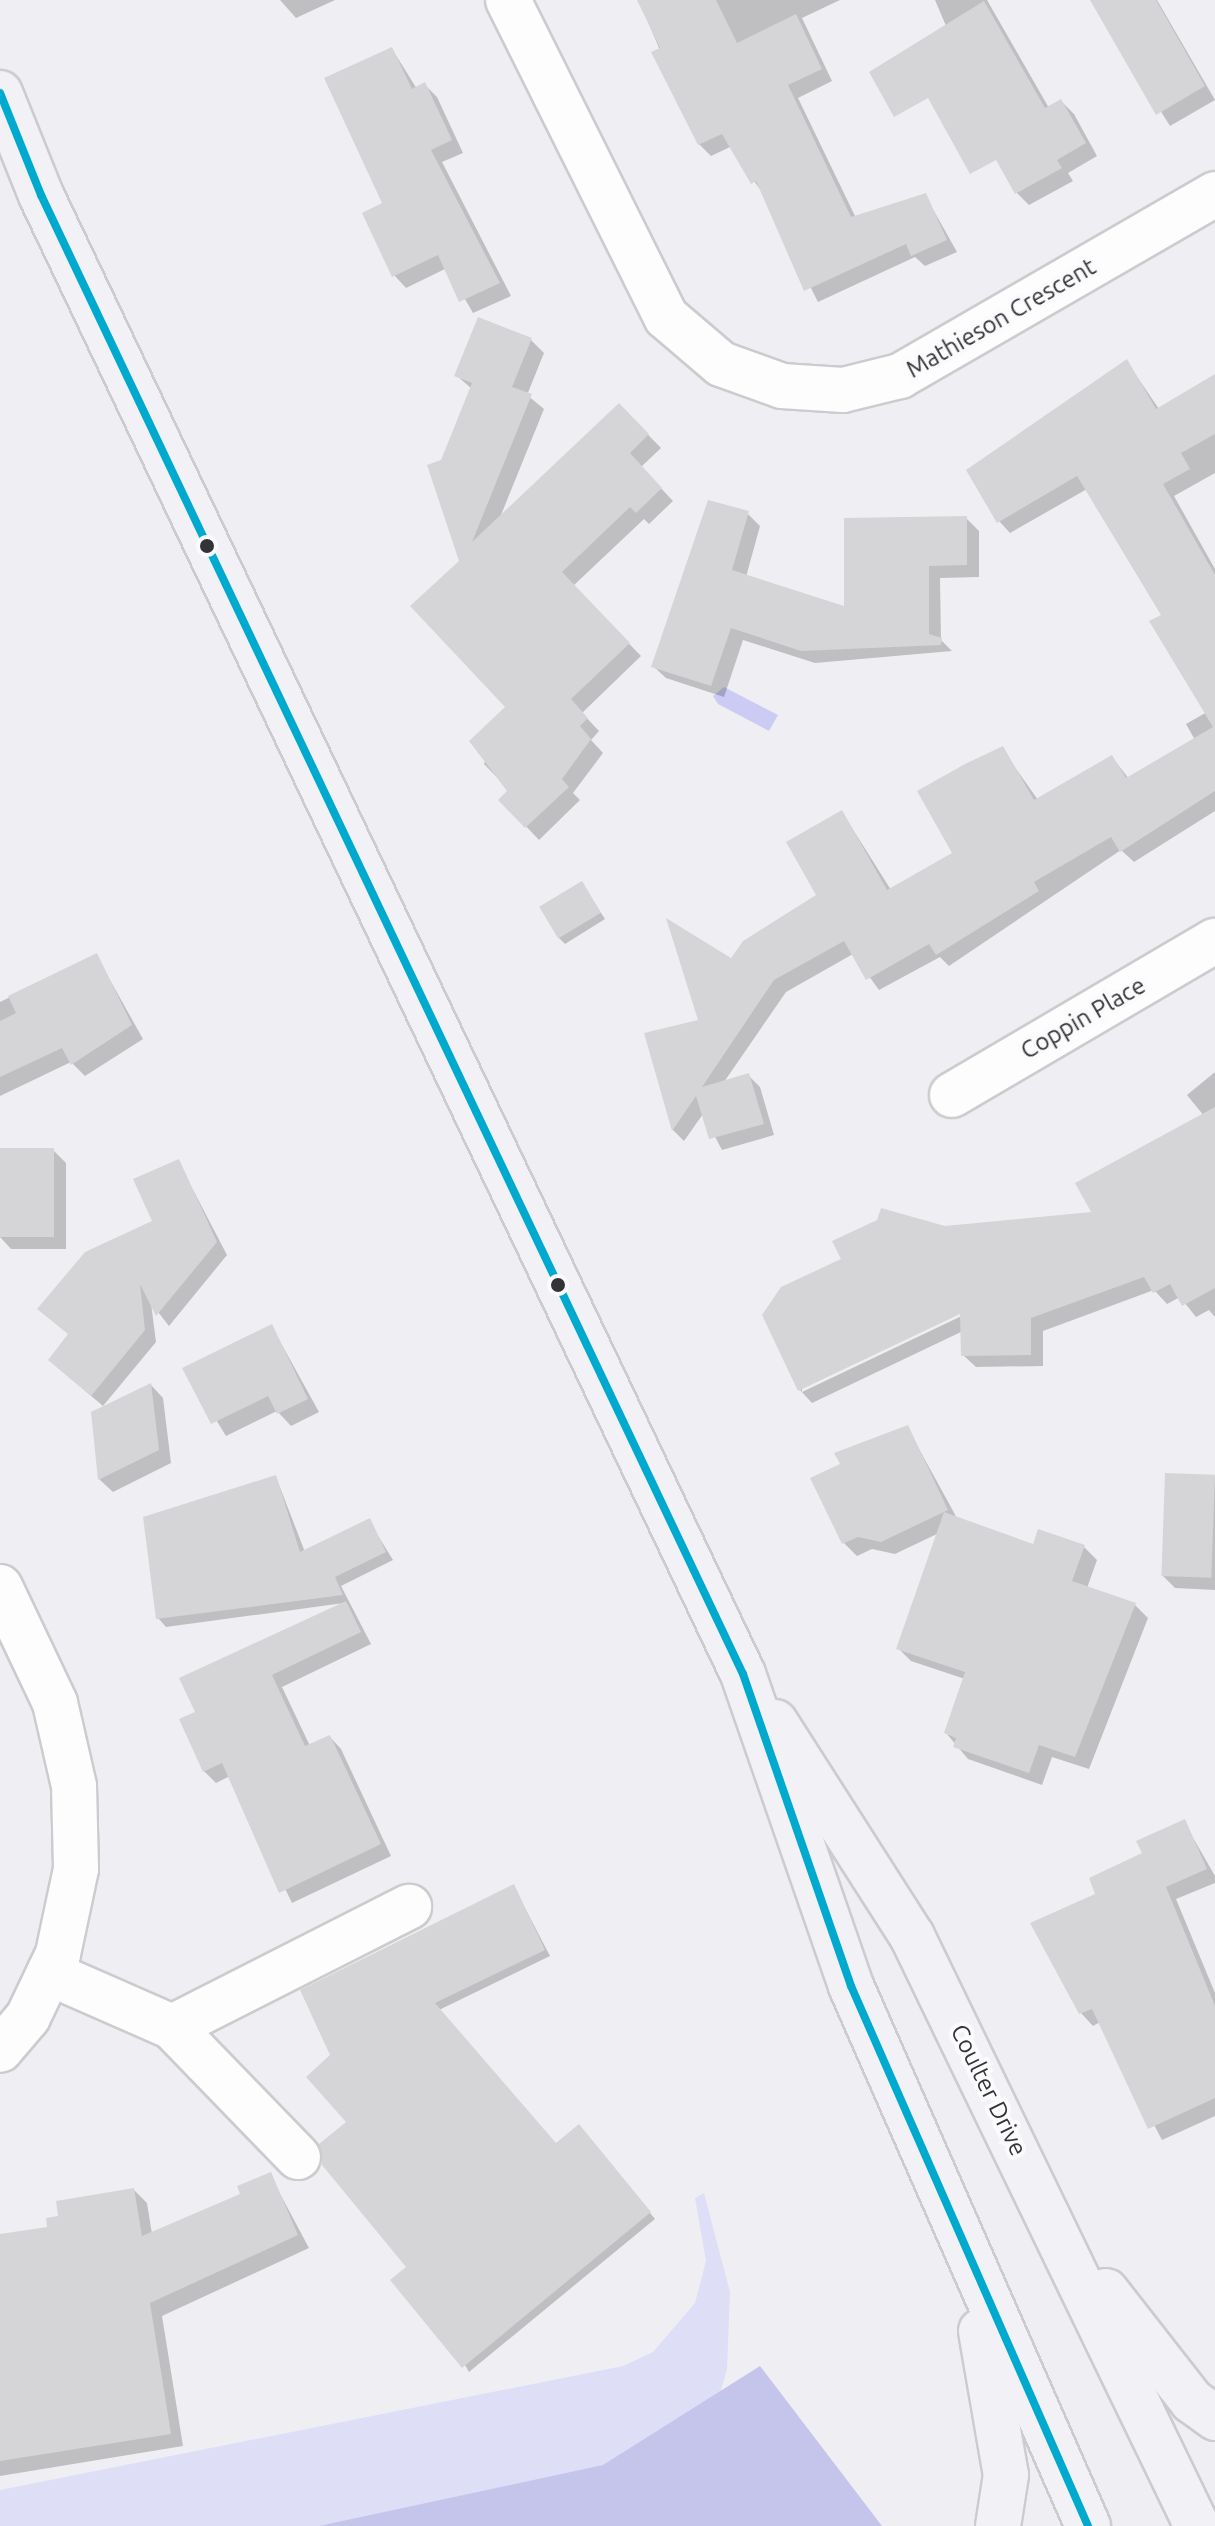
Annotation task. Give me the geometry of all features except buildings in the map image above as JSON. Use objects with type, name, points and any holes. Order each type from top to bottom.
[{"type":"main road","name":"Coulter Drive","points":[[2,102],[743,1674],[851,1986],[970,2270],[1088,2526]]},
{"type":"main road","name":"Coulter Drive","points":[[743,1674],[912,1936],[1058,2229],[1197,2526]]},
{"type":"main road","points":[[1058,2229],[1182,2389],[1215,2418]]},
{"type":"main road","points":[[970,2270],[1006,2475],[998,2526]]},
{"type":"street","name":"Mathieson Crescent","points":[[508,0],[666,317],[721,364],[782,386],[843,390],[900,376],[1215,194]]},
{"type":"street","name":"Coppin Place","points":[[952,1095],[1215,941]]},
{"type":"street","points":[[0,1587],[55,1703],[74,1786],[76,1869],[49,1973],[0,2050]]},
{"type":"street","points":[[172,2027],[409,1907]]},
{"type":"street","points":[[49,1973],[172,2027],[298,2157]]},
{"type":"shaded area","points":[[724,687],[778,715],[769,731],[718,704],[713,696]]},
{"type":"shaded area","points":[[704,2193],[730,2292],[727,2369],[713,2419],[643,2526],[0,2526],[0,2490],[623,2366],[653,2352],[695,2303],[706,2261],[695,2198]]},
{"type":"shaded area","points":[[760,2366],[882,2526],[319,2526],[603,2465]]},
{"type":"transit line","points":[[0,93],[41,195],[743,1674],[851,1986],[1088,2526]]}]
